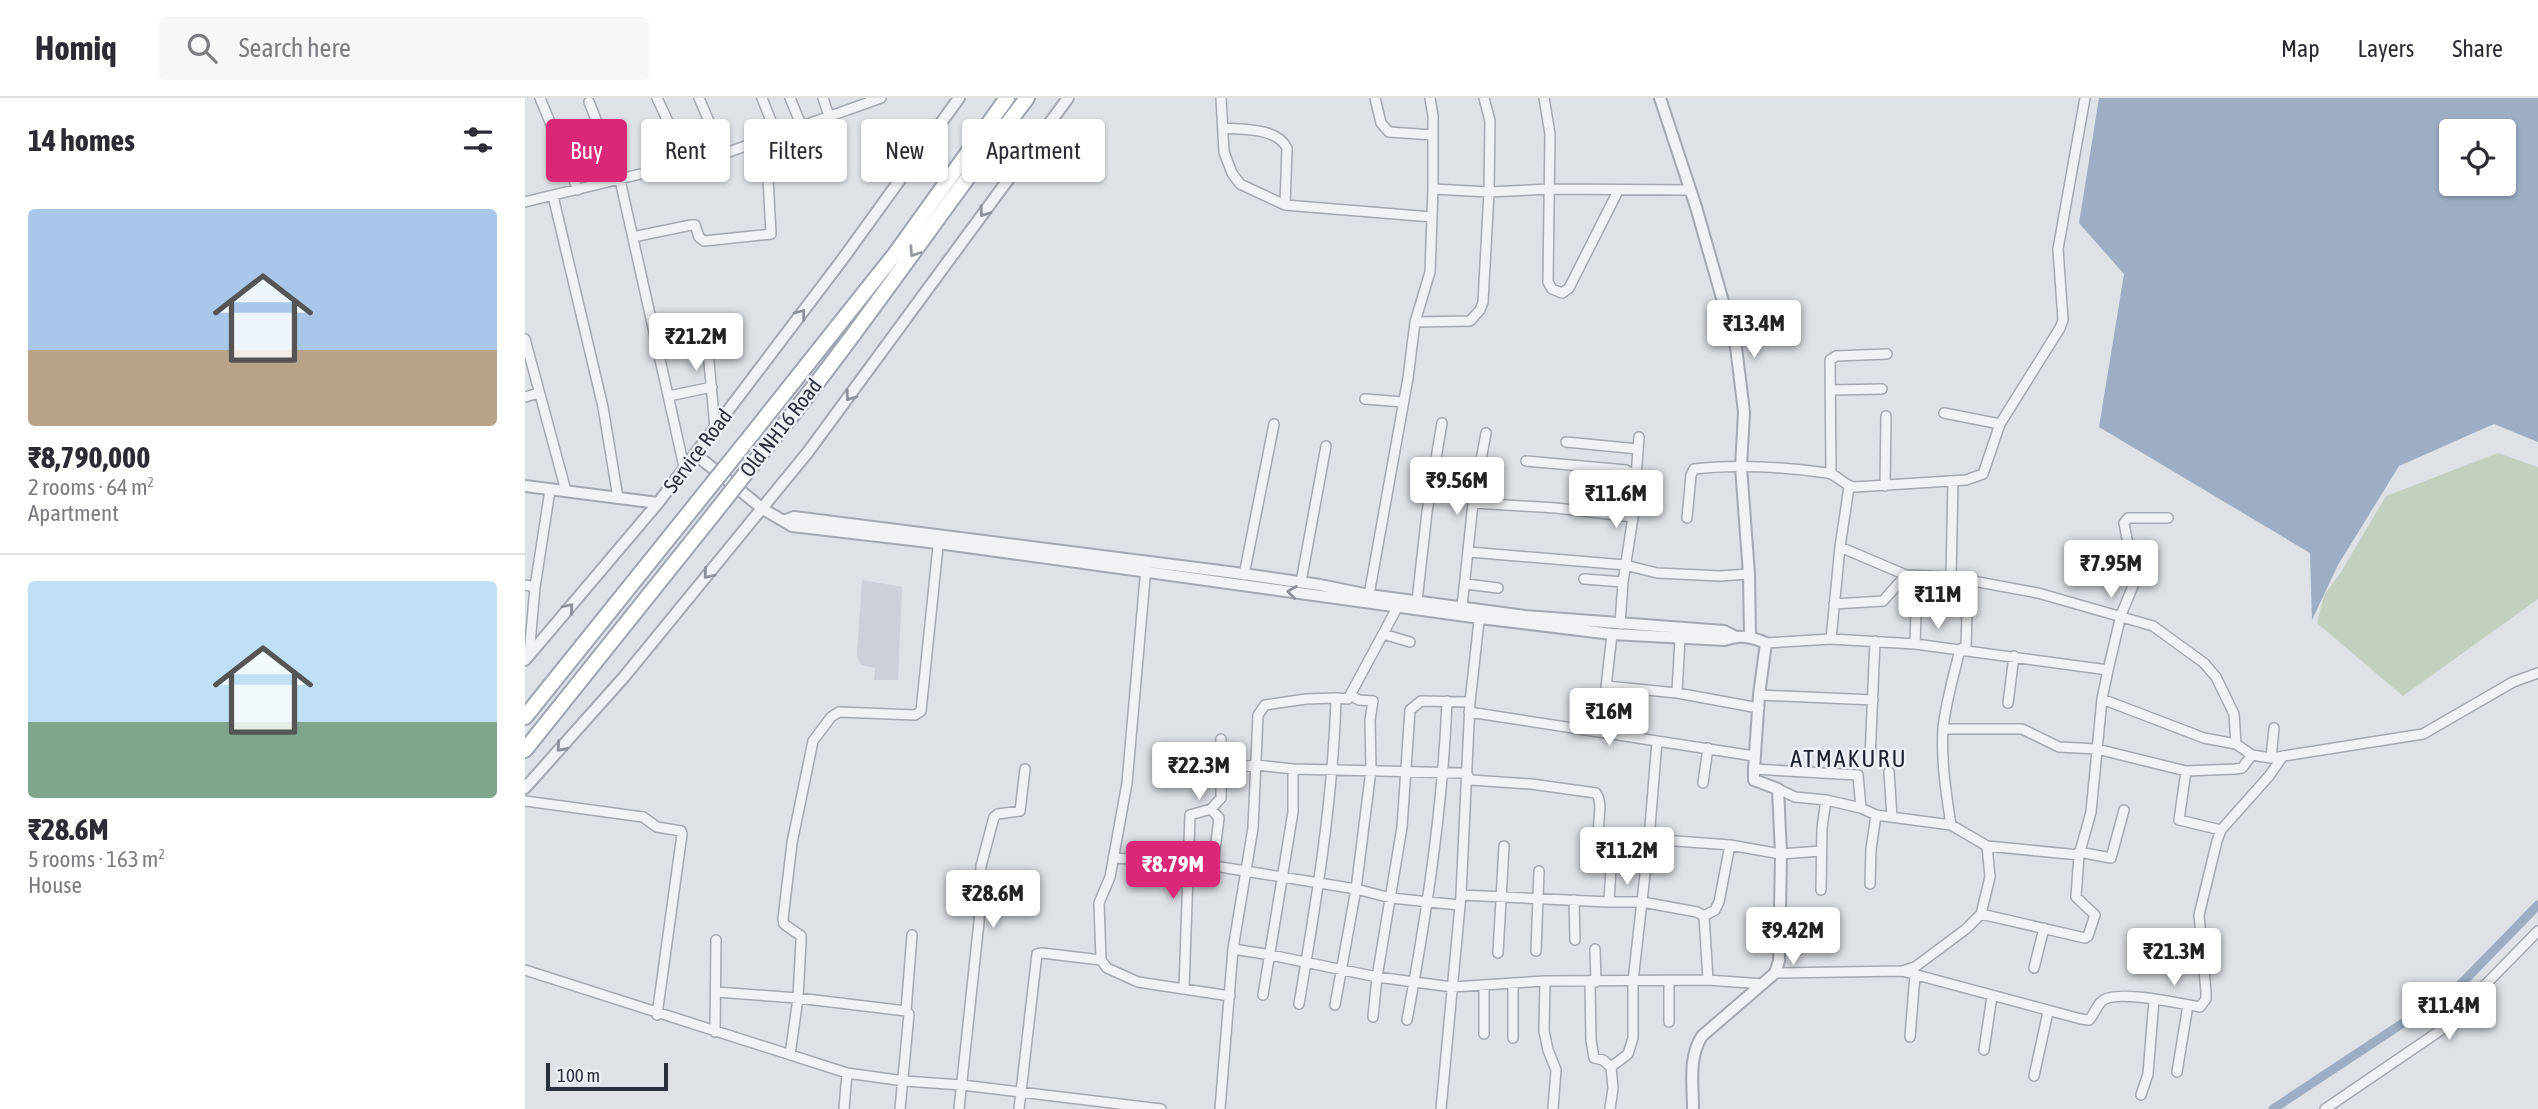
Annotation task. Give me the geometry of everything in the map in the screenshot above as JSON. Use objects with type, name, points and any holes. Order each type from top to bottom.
[{"type":"main road","name":"Old NH16 Road","points":[[525,717],[895,254],[1007,98]]},
{"type":"main road","name":"Old NH16 Road","points":[[525,750],[894,282],[945,206],[1027,98]]},
{"type":"street","points":[[540,98],[578,190]]},
{"type":"street","points":[[657,98],[667,119]]},
{"type":"street","points":[[699,98],[708,119]]},
{"type":"street","points":[[762,98],[770,119]]},
{"type":"street","points":[[790,98],[799,119]]},
{"type":"street","points":[[823,98],[829,116]]},
{"type":"street","name":"Service Road","points":[[527,657],[658,503],[842,260],[959,98]]},
{"type":"street","points":[[525,788],[624,677],[763,509],[1068,98]]},
{"type":"street","points":[[1221,98],[1224,152],[1240,184],[1285,205],[1431,217]]},
{"type":"street","points":[[1375,98],[1381,124],[1389,132],[1433,135]]},
{"type":"street","points":[[1369,595],[1415,321],[1430,272],[1433,135],[1430,98]]},
{"type":"street","points":[[1415,321],[1470,321],[1480,310],[1486,284],[1489,192],[1490,121],[1485,98]]},
{"type":"street","points":[[1544,98],[1551,134],[1548,282],[1552,289],[1562,293],[1569,288],[1618,191]]},
{"type":"street","points":[[1660,98],[1736,347],[1744,412],[1741,467],[1749,574],[1750,637]]},
{"type":"street","points":[[1687,518],[1694,468],[1741,467],[1831,473],[1849,487],[1966,480],[1983,474],[2000,424],[2063,320],[2058,249],[2085,98]]},
{"type":"street","points":[[822,119],[878,99]]},
{"type":"street","points":[[589,102],[596,119]]},
{"type":"street","points":[[1223,128],[1268,133],[1283,141],[1287,148],[1285,205]]},
{"type":"street","points":[[525,202],[612,182]]},
{"type":"street","points":[[620,182],[684,467]]},
{"type":"street","points":[[633,237],[691,225],[695,225],[704,241],[771,233],[768,182]]},
{"type":"street","points":[[1433,189],[1489,192],[1550,189],[1690,190]]},
{"type":"street","points":[[553,196],[603,407],[618,498]]},
{"type":"street","points":[[657,343],[704,336],[708,344],[715,428]]},
{"type":"street","points":[[525,339],[566,491]]},
{"type":"street","points":[[1831,473],[1830,360],[1832,356],[1887,354]]},
{"type":"street","points":[[669,397],[712,387]]},
{"type":"street","points":[[1831,390],[1882,389]]},
{"type":"street","points":[[525,397],[539,393]]},
{"type":"street","points":[[1365,400],[1403,402]]},
{"type":"street","points":[[1944,413],[2000,424]]},
{"type":"street","points":[[1885,486],[1886,416]]},
{"type":"street","points":[[1417,601],[1427,512],[1442,423]]},
{"type":"street","points":[[1244,575],[1275,424]]},
{"type":"street","points":[[1462,607],[1473,503],[1486,433]]},
{"type":"street","points":[[1620,624],[1639,438]]},
{"type":"street","points":[[1566,442],[1637,449]]},
{"type":"street","points":[[1301,582],[1326,446]]},
{"type":"street","points":[[695,454],[763,509],[792,526],[939,539],[1146,567],[1398,606],[1724,631],[1729,638]]},
{"type":"street","points":[[1526,461],[1626,470],[1635,476]]},
{"type":"street","points":[[1951,577],[1953,481]]},
{"type":"street","points":[[525,486],[658,503]]},
{"type":"street","points":[[1831,639],[1849,487]]},
{"type":"street","points":[[527,657],[550,489]]},
{"type":"street","points":[[1473,503],[1556,508],[1633,517]]},
{"type":"street","points":[[1981,914],[2080,938],[2088,936],[2095,915],[2076,897],[2079,853],[2091,812],[2102,699],[2121,615],[2135,581],[2125,520],[2168,519]]},
{"type":"street","points":[[790,1055],[798,998],[801,936],[784,924],[783,919],[792,843],[813,741],[831,717],[839,712],[915,715],[921,711],[939,539]]},
{"type":"street","points":[[1840,547],[1906,575],[1951,577],[2038,593],[2121,615],[2164,632],[2211,670],[2234,714],[2236,744]]},
{"type":"street","points":[[1469,552],[1625,565],[1657,573],[1720,576],[1749,574]]},
{"type":"street","points":[[1146,567],[1301,582],[1612,634],[1680,638],[1750,637],[1766,643],[1831,639],[1875,641],[1960,649],[2108,670]]},
{"type":"street","points":[[1146,567],[1127,783],[1110,877],[1099,903],[1101,960],[1107,968],[1138,982],[1230,996]]},
{"type":"street","points":[[1834,604],[1883,601],[1906,575]]},
{"type":"street","points":[[1584,579],[1623,582]]},
{"type":"street","points":[[1960,649],[1966,647],[1968,581]]},
{"type":"street","points":[[1466,584],[1497,588]]},
{"type":"street","points":[[525,585],[535,587]]},
{"type":"street","points":[[1220,1109],[1233,949],[1253,828],[1258,715],[1265,705],[1306,699],[1348,699],[1398,606]]},
{"type":"street","points":[[1915,644],[1916,612]]},
{"type":"street","points":[[1441,1109],[1460,900],[1470,707],[1480,614]]},
{"type":"street","points":[[1383,634],[1410,642]]},
{"type":"street","points":[[1601,732],[1612,634]]},
{"type":"street","points":[[1677,693],[1680,638]]},
{"type":"street","points":[[1870,759],[1875,641]]},
{"type":"street","points":[[1766,643],[1754,756],[1754,780],[1759,784],[1795,797],[1826,800],[1892,817],[1951,825],[1987,846],[2111,858],[2124,810]]},
{"type":"street","points":[[1951,825],[1943,758],[1943,729],[1960,649]]},
{"type":"street","points":[[2008,703],[2014,656]]},
{"type":"street","points":[[2102,699],[2204,738],[2236,744],[2252,755],[2271,758],[2423,734],[2513,682],[2538,673]]},
{"type":"street","points":[[1606,685],[1677,693],[1759,708]]},
{"type":"street","points":[[1335,1005],[1356,889],[1371,770],[1370,720],[1373,701],[1359,700],[1350,695]]},
{"type":"street","points":[[1759,695],[1873,700]]},
{"type":"street","points":[[1299,1004],[1319,883],[1332,769],[1336,698]]},
{"type":"street","points":[[1373,1017],[1377,976],[1402,827],[1409,710],[1417,701],[1447,701],[1601,732],[1754,756]]},
{"type":"street","points":[[1407,1020],[1444,772],[1447,701]]},
{"type":"street","points":[[2271,758],[2274,728]]},
{"type":"street","points":[[1943,729],[2022,729],[2059,747],[2097,749],[2186,771],[2242,768],[2252,755]]},
{"type":"street","points":[[1184,989],[1190,815],[1211,809],[1221,798],[1221,739]]},
{"type":"street","points":[[1611,1067],[1628,1054],[1633,1038],[1633,981],[1657,741]]},
{"type":"street","points":[[1703,783],[1708,748]]},
{"type":"street","points":[[1902,971],[2048,1012],[2089,1020],[2101,1002],[2109,997],[2124,995],[2200,1007],[2206,999],[2199,915],[2221,830],[2269,776],[2283,756]]},
{"type":"street","points":[[1221,768],[1257,765],[1293,769],[1466,773]]},
{"type":"street","points":[[959,1109],[979,922],[981,866],[994,817],[1020,811],[1025,769]]},
{"type":"street","points":[[1263,995],[1293,811],[1293,769]]},
{"type":"street","points":[[1754,769],[1858,775],[1861,808]]},
{"type":"street","points":[[2186,771],[2179,820],[2221,830]]},
{"type":"street","points":[[1889,772],[1892,817]]},
{"type":"street","points":[[1466,773],[1471,780],[1531,784],[1596,793],[1601,802],[1600,840],[1603,842],[1649,839],[1730,845],[1781,854],[1821,851]]},
{"type":"street","points":[[1693,1109],[1692,1066],[1702,1035],[1775,973],[1779,961],[1781,854],[1778,789]]},
{"type":"street","points":[[1821,890],[1821,851],[1826,800]]},
{"type":"street","points":[[525,801],[643,817],[657,827],[681,831],[657,1015]]},
{"type":"street","points":[[1211,809],[1219,818],[1213,866]]},
{"type":"street","points":[[1870,884],[1876,814]]},
{"type":"street","points":[[1703,916],[1715,909],[1720,902],[1723,871],[1730,845]]},
{"type":"street","points":[[1498,953],[1504,846]]},
{"type":"street","points":[[1775,973],[1902,971],[1915,967],[1966,929],[1981,914],[1990,877],[1987,846]]},
{"type":"street","points":[[1113,859],[1190,862],[1356,889],[1391,898],[1426,901],[1502,896],[1642,902],[1697,912],[1703,916]]},
{"type":"street","points":[[1609,902],[1611,867]]},
{"type":"street","points":[[1536,951],[1539,871]]},
{"type":"street","points":[[1574,900],[1575,940]]},
{"type":"street","points":[[1703,916],[1708,980]]},
{"type":"street","points":[[2034,968],[2044,928]]},
{"type":"street","points":[[2325,1109],[2441,1030],[2538,931]]},
{"type":"street","points":[[901,1109],[912,935]]},
{"type":"street","points":[[715,1032],[716,940]]},
{"type":"street","points":[[1233,949],[1452,987],[1545,981],[1708,980],[1763,984]]},
{"type":"street","points":[[1595,949],[1591,1040],[1594,1058],[1603,1060],[1611,1067],[1613,1088],[1610,1109]]},
{"type":"street","points":[[1019,1109],[1037,954],[1101,960]]},
{"type":"street","points":[[525,970],[657,1015],[846,1073],[1161,1109]]},
{"type":"street","points":[[1910,1037],[1915,975]]},
{"type":"street","points":[[1545,981],[1544,1031],[1556,1070],[1553,1109]]},
{"type":"street","points":[[1669,981],[1669,1022]]},
{"type":"street","points":[[1513,983],[1513,1038]]},
{"type":"street","points":[[1483,985],[1484,1034]]},
{"type":"street","points":[[716,992],[798,998],[906,1011]]},
{"type":"street","points":[[1984,1050],[1992,996]]},
{"type":"street","points":[[2141,1095],[2148,1074],[2154,1000]]},
{"type":"street","points":[[2178,1072],[2188,1005]]},
{"type":"street","points":[[2034,1076],[2048,1012]]},
{"type":"street","points":[[843,1109],[846,1073]]},
{"type":"shaded area","points":[[862,580],[902,587],[898,680],[874,680],[875,668],[861,665],[857,655]]},
{"type":"green space","points":[[2498,453],[2538,467],[2538,599],[2403,696],[2317,623],[2324,595],[2341,572],[2386,496]]},
{"type":"water","points":[[2099,98],[2538,98],[2538,442],[2494,424],[2399,466],[2338,565],[2312,620],[2310,553],[2099,427],[2124,274],[2079,223]]},
{"type":"waterway","points":[[2273,1109],[2459,986],[2538,905]]},
{"type":"district","name":"ATMAKURU","points":[[1849,759]]}]
